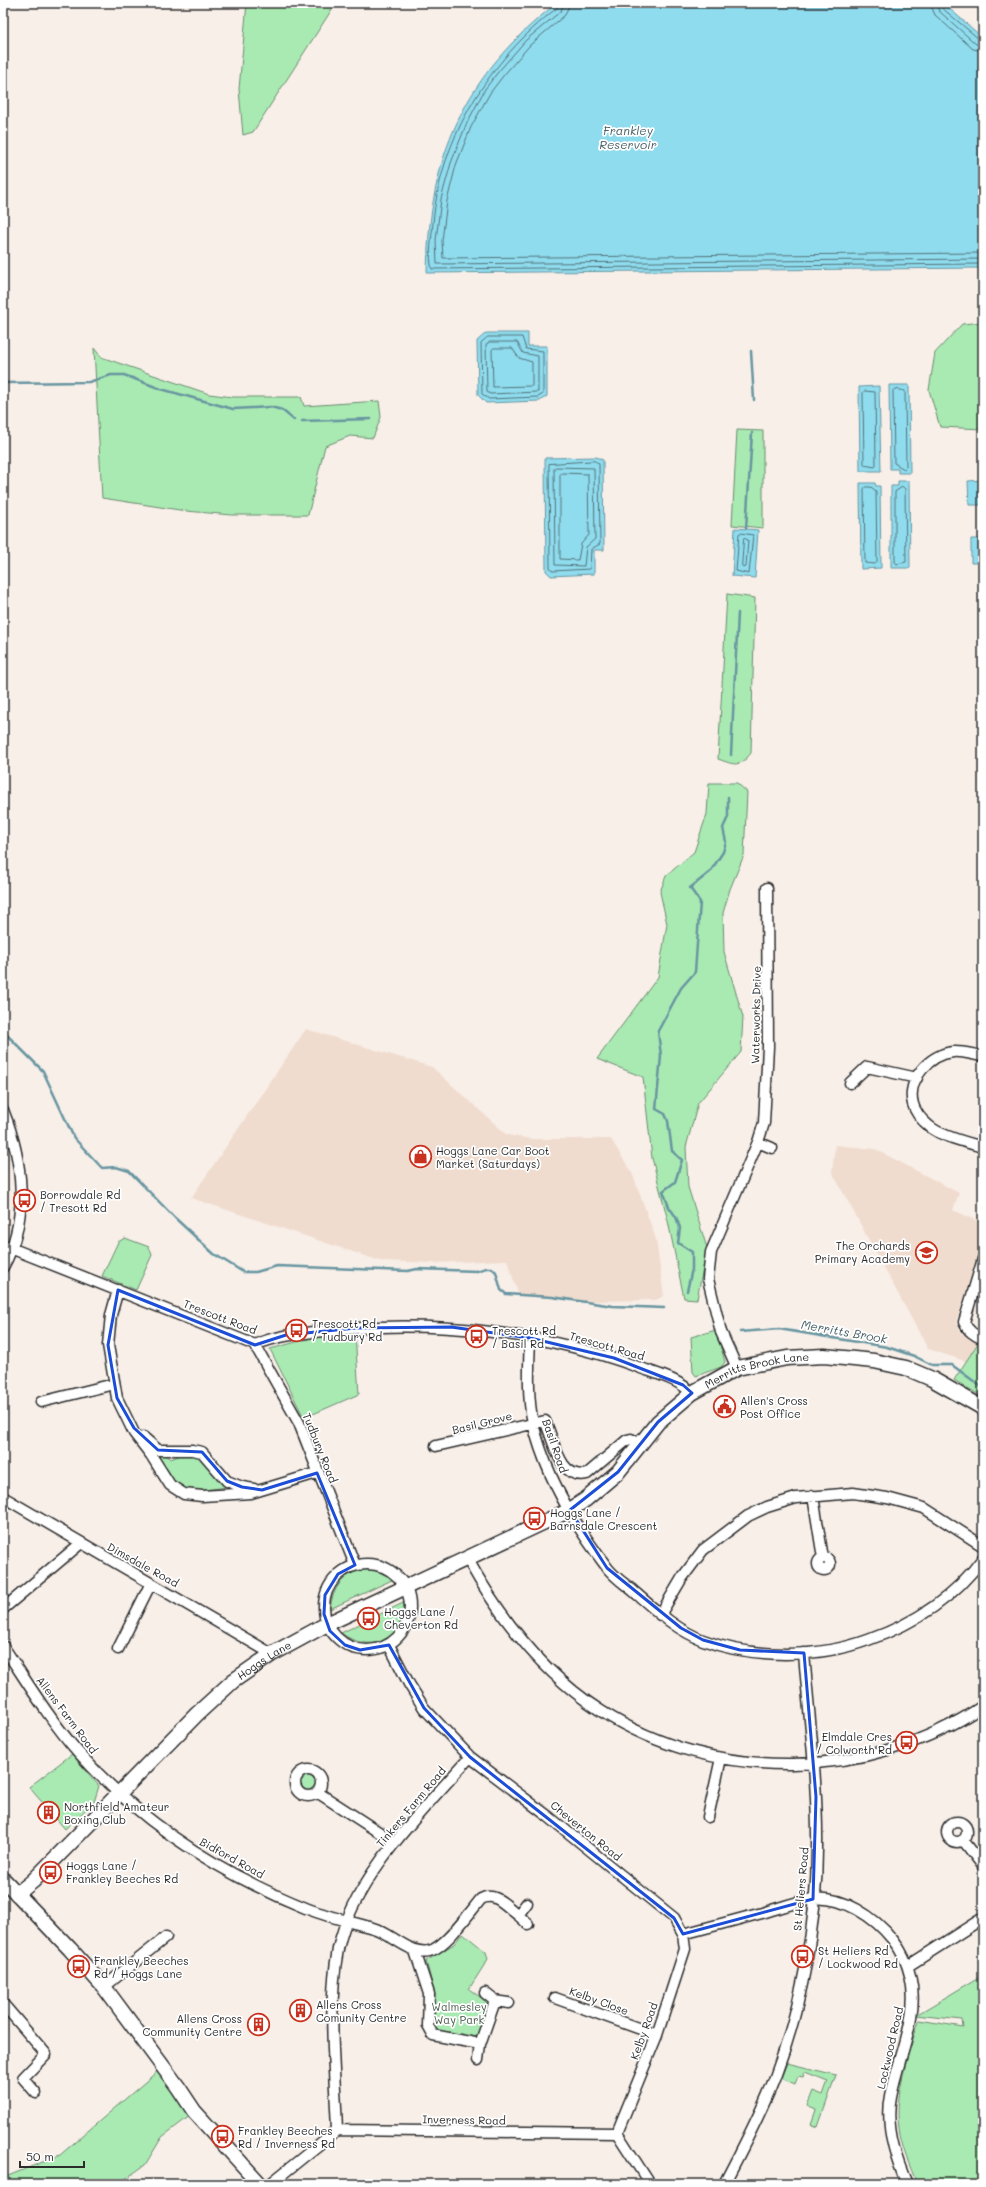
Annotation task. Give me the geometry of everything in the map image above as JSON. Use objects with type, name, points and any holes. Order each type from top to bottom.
[{"type":"street","name":"Waterworks Drive","points":[[737,1368],[721,1332],[708,1279],[711,1252],[758,1142],[764,1123],[768,1047],[767,888]]},
{"type":"street","points":[[983,1056],[953,1052],[937,1056],[925,1066],[917,1078],[913,1090],[913,1104],[920,1116],[930,1128],[983,1147]]},
{"type":"street","points":[[850,1083],[867,1067],[917,1078]]},
{"type":"street","points":[[3,1110],[12,1132],[19,1163],[20,1222],[8,1247],[3,1267]]},
{"type":"street","points":[[758,1142],[772,1148]]},
{"type":"street","name":"Trescott Road","points":[[8,1247],[255,1345],[286,1335],[356,1328],[451,1327],[530,1338],[614,1358],[683,1384],[692,1393]]},
{"type":"street","points":[[983,1259],[964,1322],[966,1328],[971,1333],[983,1339]]},
{"type":"street","points":[[118,1290],[111,1315],[108,1345],[117,1398],[134,1428],[158,1450],[192,1450],[202,1452],[227,1481],[242,1487],[262,1490]]},
{"type":"street","name":"Basil Road","points":[[530,1338],[528,1376],[533,1423],[548,1468],[570,1510],[607,1568],[660,1615],[703,1640],[740,1650],[804,1653],[832,1650],[857,1644],[906,1625],[940,1603],[957,1588],[983,1558]]},
{"type":"street","name":"Tudbury Road","points":[[255,1345],[299,1423],[317,1473],[355,1565]]},
{"type":"street","name":"Merritts Brook Lane","points":[[570,1510],[585,1500],[618,1472],[658,1422],[692,1393],[737,1368],[787,1358],[824,1356],[874,1361],[906,1368],[932,1379],[983,1408]]},
{"type":"street","points":[[41,1402],[114,1384]]},
{"type":"street","points":[[533,1423],[545,1421],[563,1464],[570,1473],[581,1476],[587,1474],[627,1440],[631,1439],[640,1444]]},
{"type":"street","name":"Basil Grove","points":[[436,1446],[533,1423]]},
{"type":"street","points":[[134,1428],[134,1433],[151,1455],[170,1485],[184,1494],[202,1496],[252,1493],[317,1473]]},
{"type":"street","points":[[660,1615],[682,1578],[704,1550],[748,1516],[760,1510],[796,1498],[853,1493],[887,1498],[924,1508],[983,1546]]},
{"type":"street","points":[[813,1496],[823,1558]]},
{"type":"street","name":"Dimsdale Road","points":[[3,1497],[80,1544],[151,1583],[272,1654]]},
{"type":"street","name":"Hoggs Lane","points":[[8,1889],[33,1881],[119,1793],[233,1681],[272,1654],[327,1624],[570,1510]]},
{"type":"street","points":[[3,1609],[80,1544]]},
{"type":"street","points":[[467,1558],[488,1596],[515,1633],[553,1673],[600,1711],[642,1733],[678,1747],[721,1758],[771,1764],[813,1764],[884,1752],[909,1744],[970,1715],[983,1706]]},
{"type":"street","points":[[368,1563],[380,1565],[394,1572],[406,1588],[410,1600],[408,1621],[398,1637],[389,1645],[368,1650],[353,1648],[339,1640],[327,1624],[324,1604],[328,1587],[338,1574],[355,1565],[368,1563]]},
{"type":"street","points":[[118,1649],[151,1583]]},
{"type":"street","name":"Cheverton Road","points":[[389,1645],[408,1684],[424,1708],[470,1757],[549,1816],[674,1918],[683,1934]]},
{"type":"street","name":"Allens Farm Road","points":[[3,1646],[43,1706],[78,1751],[119,1793]]},
{"type":"street","name":"St Heliers Road","points":[[724,2184],[750,2134],[775,2077],[801,1988],[813,1899],[817,1851],[816,1797],[804,1653]]},
{"type":"street","name":"Tinkers Farm Road","points":[[337,2130],[334,2047],[334,1977],[339,1948],[347,1921],[366,1884],[394,1842],[470,1757]]},
{"type":"street","points":[[708,1817],[721,1758]]},
{"type":"street","points":[[317,1792],[394,1842]]},
{"type":"street","name":"Bidford Road","points":[[119,1793],[193,1851],[224,1870],[309,1909],[384,1932],[415,1951]]},
{"type":"street","points":[[963,1840],[983,1866]]},
{"type":"street","points":[[8,1889],[70,1949],[104,1987],[194,2110],[260,2184]]},
{"type":"street","points":[[480,2044],[433,2035],[430,2031],[428,2026],[429,1994],[415,1951],[429,1951],[440,1946],[481,1899],[487,1896],[494,1896],[528,1924]]},
{"type":"street","points":[[683,1934],[813,1899]]},
{"type":"street","name":"Lockwood Road","points":[[813,1899],[843,1902],[866,1914],[883,1928],[897,1945],[908,1966],[913,1986],[912,2016],[891,2097],[889,2113],[895,2151],[907,2184]]},
{"type":"street","points":[[518,1915],[527,1903]]},
{"type":"street","points":[[908,1966],[983,1918]]},
{"type":"street","name":"Kelby Road","points":[[616,2133],[656,2035],[685,1949],[683,1934]]},
{"type":"street","points":[[104,1987],[166,1937]]},
{"type":"street","points":[[485,1993],[495,2001],[509,2003]]},
{"type":"street","name":"Kelby Close","points":[[555,1998],[656,2035]]},
{"type":"street","points":[[478,2060],[480,2044],[495,2001]]},
{"type":"street","points":[[3,2004],[46,2054],[22,2078],[36,2093]]},
{"type":"street","points":[[270,2184],[337,2130]]},
{"type":"street","name":"Inverness Road","points":[[337,2130],[616,2133]]},
{"type":"street","points":[[616,2133],[650,2184]]},
{"type":"highlighted area","points":[[118,1290],[255,1345],[286,1335],[356,1328],[451,1327],[530,1338],[614,1358],[683,1385],[692,1393],[658,1422],[618,1472],[570,1510],[607,1568],[681,1628],[703,1640],[740,1650],[804,1653],[816,1797],[813,1899],[683,1934],[674,1918],[470,1757],[424,1708],[389,1645],[360,1650],[345,1645],[330,1631],[324,1614],[325,1595],[338,1574],[355,1565],[317,1473],[262,1490],[242,1487],[227,1481],[202,1452],[158,1450],[134,1428],[117,1398],[108,1345]]},
{"type":"shaded area","name":"Hoggs Lane Car Boot Market (Saturdays)","points":[[306,1029],[432,1067],[507,1135],[531,1139],[611,1139],[633,1175],[656,1239],[664,1296],[656,1300],[593,1301],[519,1296],[507,1260],[434,1263],[380,1261],[191,1198]]},
{"type":"shaded area","name":"The Orchards Primary Academy","points":[[835,1145],[875,1149],[959,1193],[953,1210],[983,1223],[983,1238],[956,1322],[961,1333],[978,1343],[968,1362],[928,1349],[832,1172]]},
{"type":"green space","points":[[247,3],[336,3],[253,132],[243,135],[239,89]]},
{"type":"green space","points":[[983,322],[983,429],[940,427],[929,390],[935,353],[962,324]]},
{"type":"green space","points":[[94,348],[101,357],[209,394],[233,397],[301,397],[304,406],[379,401],[381,417],[373,438],[350,436],[325,446],[308,515],[232,515],[186,511],[102,498]]},
{"type":"green space","points":[[737,430],[763,431],[763,528],[732,525]]},
{"type":"green space","points":[[727,594],[755,598],[751,753],[743,761],[736,764],[718,759]]},
{"type":"green space","points":[[709,783],[737,783],[747,792],[744,855],[730,889],[723,913],[724,952],[743,1017],[741,1052],[698,1103],[686,1147],[688,1187],[707,1248],[697,1299],[684,1298],[668,1221],[652,1158],[643,1077],[597,1059],[658,977],[667,924],[660,892],[666,876],[694,852],[707,814]]},
{"type":"green space","points":[[125,1238],[149,1247],[152,1255],[136,1290],[102,1276],[118,1242]]},
{"type":"green space","points":[[716,1330],[725,1362],[721,1367],[696,1376],[693,1372],[691,1337]]},
{"type":"green space","points":[[355,1334],[359,1394],[304,1418],[270,1349],[319,1336]]},
{"type":"green space","points":[[978,1343],[983,1348],[983,1397],[954,1380]]},
{"type":"green space","points":[[195,1454],[203,1458],[228,1487],[186,1492],[171,1482],[156,1455],[166,1455],[171,1459],[181,1455]]},
{"type":"green space","points":[[363,1569],[380,1571],[394,1579],[330,1609],[333,1595],[340,1583],[349,1575]]},
{"type":"green space","points":[[405,1602],[403,1615],[399,1626],[384,1640],[374,1643],[364,1643],[353,1640],[341,1633]]},
{"type":"green space","points":[[72,1754],[99,1786],[94,1802],[65,1829],[29,1787]]},
{"type":"green space","points":[[308,1774],[314,1777],[317,1783],[314,1789],[308,1792],[302,1789],[299,1783],[302,1777]]},
{"type":"green space","name":"Walmesley Way Park","points":[[463,1933],[486,1952],[488,1959],[469,1989],[484,2000],[488,2006],[479,2039],[452,2038],[436,2030],[434,2007],[435,1995],[426,1961],[454,1944]]},
{"type":"green space","points":[[983,1975],[983,2184],[917,2184],[904,2149],[899,2128],[898,2115],[900,2087],[907,2060],[919,2020],[963,2027],[962,2020],[916,2015]]},
{"type":"green space","points":[[787,2063],[836,2075],[818,2127],[811,2124],[816,2110],[807,2106],[813,2091],[823,2095],[828,2081],[805,2072],[803,2077],[798,2076],[795,2084],[781,2078]]},
{"type":"green space","points":[[159,2070],[190,2116],[162,2137],[145,2165],[118,2184],[3,2184],[3,2178],[60,2155]]},
{"type":"water","name":"Frankley Reservoir","points":[[557,3],[943,3],[983,38],[983,268],[427,273],[429,231],[435,192],[444,155],[458,122],[475,90],[497,60],[525,31]]},
{"type":"water","points":[[486,333],[528,333],[528,346],[547,346],[547,396],[540,401],[486,403],[478,395],[477,341]]},
{"type":"water","points":[[889,385],[909,385],[910,473],[898,473],[898,469],[890,469]]},
{"type":"water","points":[[879,386],[881,471],[860,471],[859,387]]},
{"type":"water","points":[[596,457],[603,460],[604,550],[594,550],[594,574],[551,576],[546,571],[545,458]]},
{"type":"water","points":[[983,480],[983,505],[969,505],[968,481]]},
{"type":"water","points":[[898,481],[909,481],[910,568],[891,568],[891,486],[898,486]]},
{"type":"water","points":[[860,483],[875,483],[876,486],[880,486],[881,568],[861,569]]},
{"type":"water","points":[[735,528],[758,530],[755,578],[732,576]]},
{"type":"water","points":[[971,539],[983,539],[983,563],[971,563]]},
{"type":"waterway","points":[[751,351],[754,400]]},
{"type":"waterway","points":[[3,383],[89,382],[111,375],[124,375],[161,389],[233,409],[271,407],[282,410],[294,420]]},
{"type":"waterway","points":[[302,421],[371,419]]},
{"type":"waterway","points":[[746,529],[752,433]]},
{"type":"waterway","points":[[731,755],[738,613]]},
{"type":"waterway","points":[[687,1291],[692,1269],[692,1252],[678,1243],[680,1228],[676,1217],[669,1207],[663,1191],[675,1182],[682,1160],[672,1151],[668,1121],[665,1114],[656,1109],[661,1056],[658,1031],[681,988],[695,972],[700,902],[690,888],[710,872],[723,852],[726,842],[723,828],[728,817],[728,797]]},
{"type":"waterway","points":[[3,1031],[43,1071],[74,1138],[102,1168],[116,1167],[129,1171],[175,1218],[214,1254],[243,1272],[256,1272],[277,1266],[408,1271],[417,1269],[477,1271],[492,1268],[496,1272],[501,1290],[506,1294],[552,1297],[613,1306],[664,1308]]},
{"type":"waterway","name":"Merritts Brook","points":[[740,1332],[779,1329],[887,1347],[914,1356],[932,1365],[952,1365],[983,1388]]},
{"type":"place","name":"Hoggs Lane Car Boot Market (Saturdays)","points":[[420,1157]]},
{"type":"place","name":"Borrowdale Rd / Tresott Rd","points":[[24,1201]]},
{"type":"place","name":"The Orchards Primary Academy","points":[[926,1252]]},
{"type":"place","name":"Trescott Rd / Tudbury Rd","points":[[296,1330]]},
{"type":"place","name":"Trescott Rd / Basil Rd","points":[[477,1337]]},
{"type":"place","name":"Allen's Cross Post Office","points":[[725,1407]]},
{"type":"place","name":"Hoggs Lane / Barnsdale Crescent","points":[[535,1519]]},
{"type":"place","name":"Hoggs Lane / Cheverton Rd","points":[[368,1618]]},
{"type":"place","name":"Elmdale Cres / Colworth Rd","points":[[907,1743]]},
{"type":"place","name":"Northfield Amateur Boxing Club","points":[[48,1813]]},
{"type":"place","name":"Hoggs Lane / Frankley Beeches Rd","points":[[50,1872]]},
{"type":"place","name":"St Heliers Rd / Lockwood Rd","points":[[802,1957]]},
{"type":"place","name":"Frankley Beeches Rd / Hoggs Lane","points":[[79,1967]]},
{"type":"place","name":"Allens Cross Comunity Centre","points":[[300,2011]]},
{"type":"place","name":"Allens Cross Community Centre","points":[[258,2025]]},
{"type":"place","name":"Frankley Beeches Rd / Inverness Rd","points":[[223,2137]]}]
